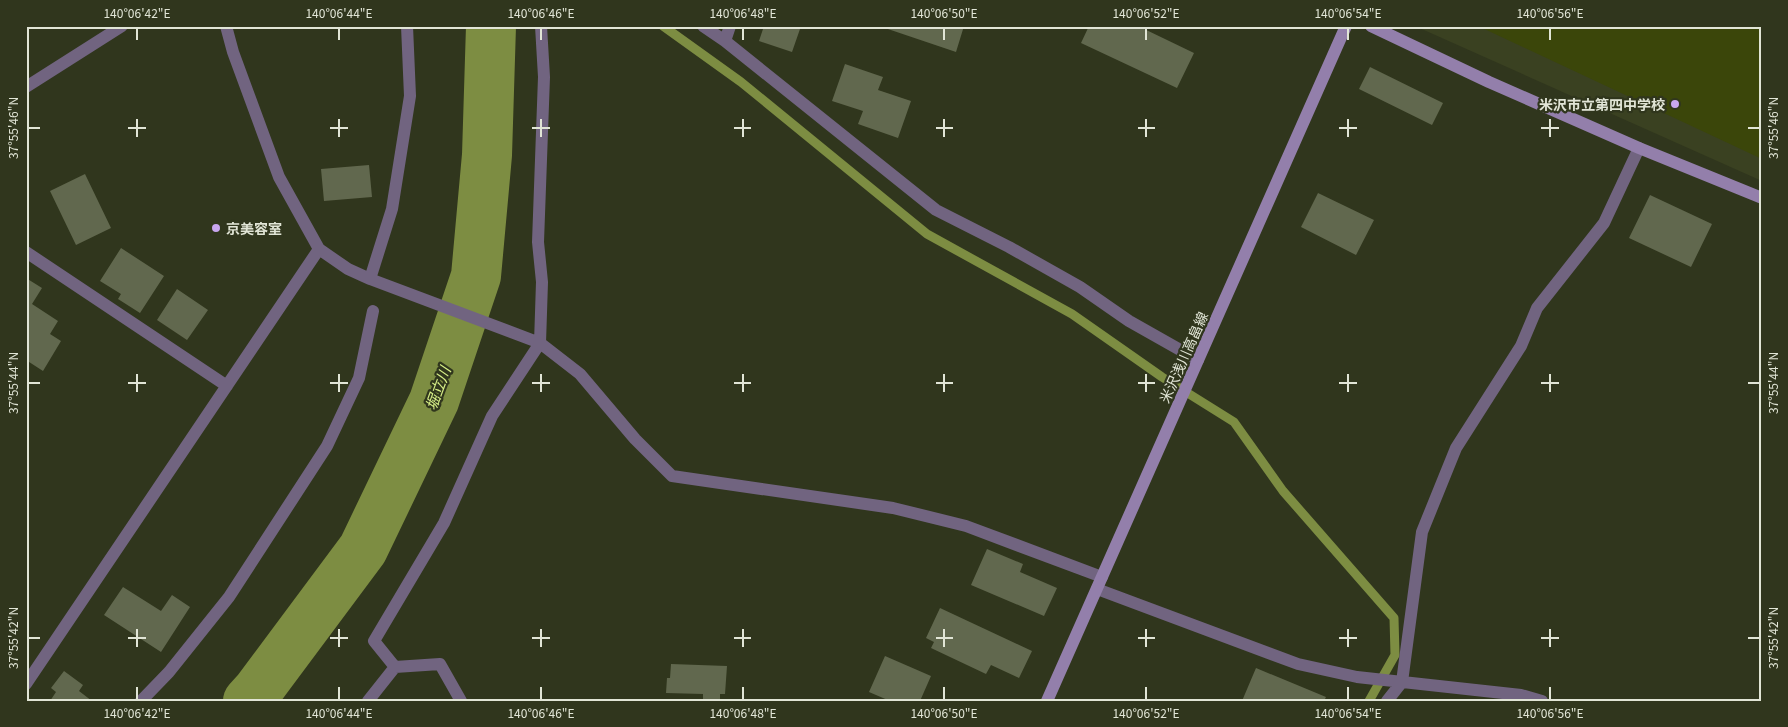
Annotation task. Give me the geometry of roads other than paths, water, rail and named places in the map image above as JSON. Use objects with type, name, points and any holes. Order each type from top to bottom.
[{"type":"main road","name":"米沢浅川高畠線","points":[[1047,701],[1346,26]]},
{"type":"main road","points":[[1371,26],[1489,82],[1639,148],[1755,197],[1762,198]]},
{"type":"street","points":[[26,87],[122,26]]},
{"type":"street","points":[[226,26],[233,52],[279,178],[319,248],[348,269],[370,279],[540,343],[580,374],[635,439],[672,476],[893,508],[966,526],[1099,583],[1298,664],[1357,677],[1522,695],[1542,701]]},
{"type":"street","points":[[370,279],[392,209],[410,96],[407,26]]},
{"type":"street","points":[[395,667],[374,641],[444,523],[492,416],[540,343],[542,282],[538,242],[544,78],[541,26]]},
{"type":"street","points":[[703,26],[725,41],[936,210],[1009,247],[1080,287],[1129,322],[1198,360]]},
{"type":"street","points":[[725,41],[730,26]]},
{"type":"street","points":[[1387,701],[1398,681],[1422,532],[1456,448],[1522,346],[1537,308],[1604,223],[1639,148]]},
{"type":"street","points":[[26,684],[319,248]]},
{"type":"street","points":[[26,252],[227,386]]},
{"type":"street","points":[[141,701],[169,672],[229,597],[327,446],[358,378],[373,311]]},
{"type":"street","points":[[368,701],[395,667],[440,664],[461,701]]},
{"type":"waterway","name":"堀立川","points":[[248,701],[363,549],[434,401],[476,276],[487,155],[491,26]]},
{"type":"waterway","points":[[663,26],[741,82],[927,234],[1072,314],[1162,377],[1234,422],[1283,491],[1394,618],[1395,655],[1369,701]]},
{"type":"place","name":"米沢市立第四中学校","points":[[1675,104]]},
{"type":"place","name":"京美容室","points":[[216,228]]}]
